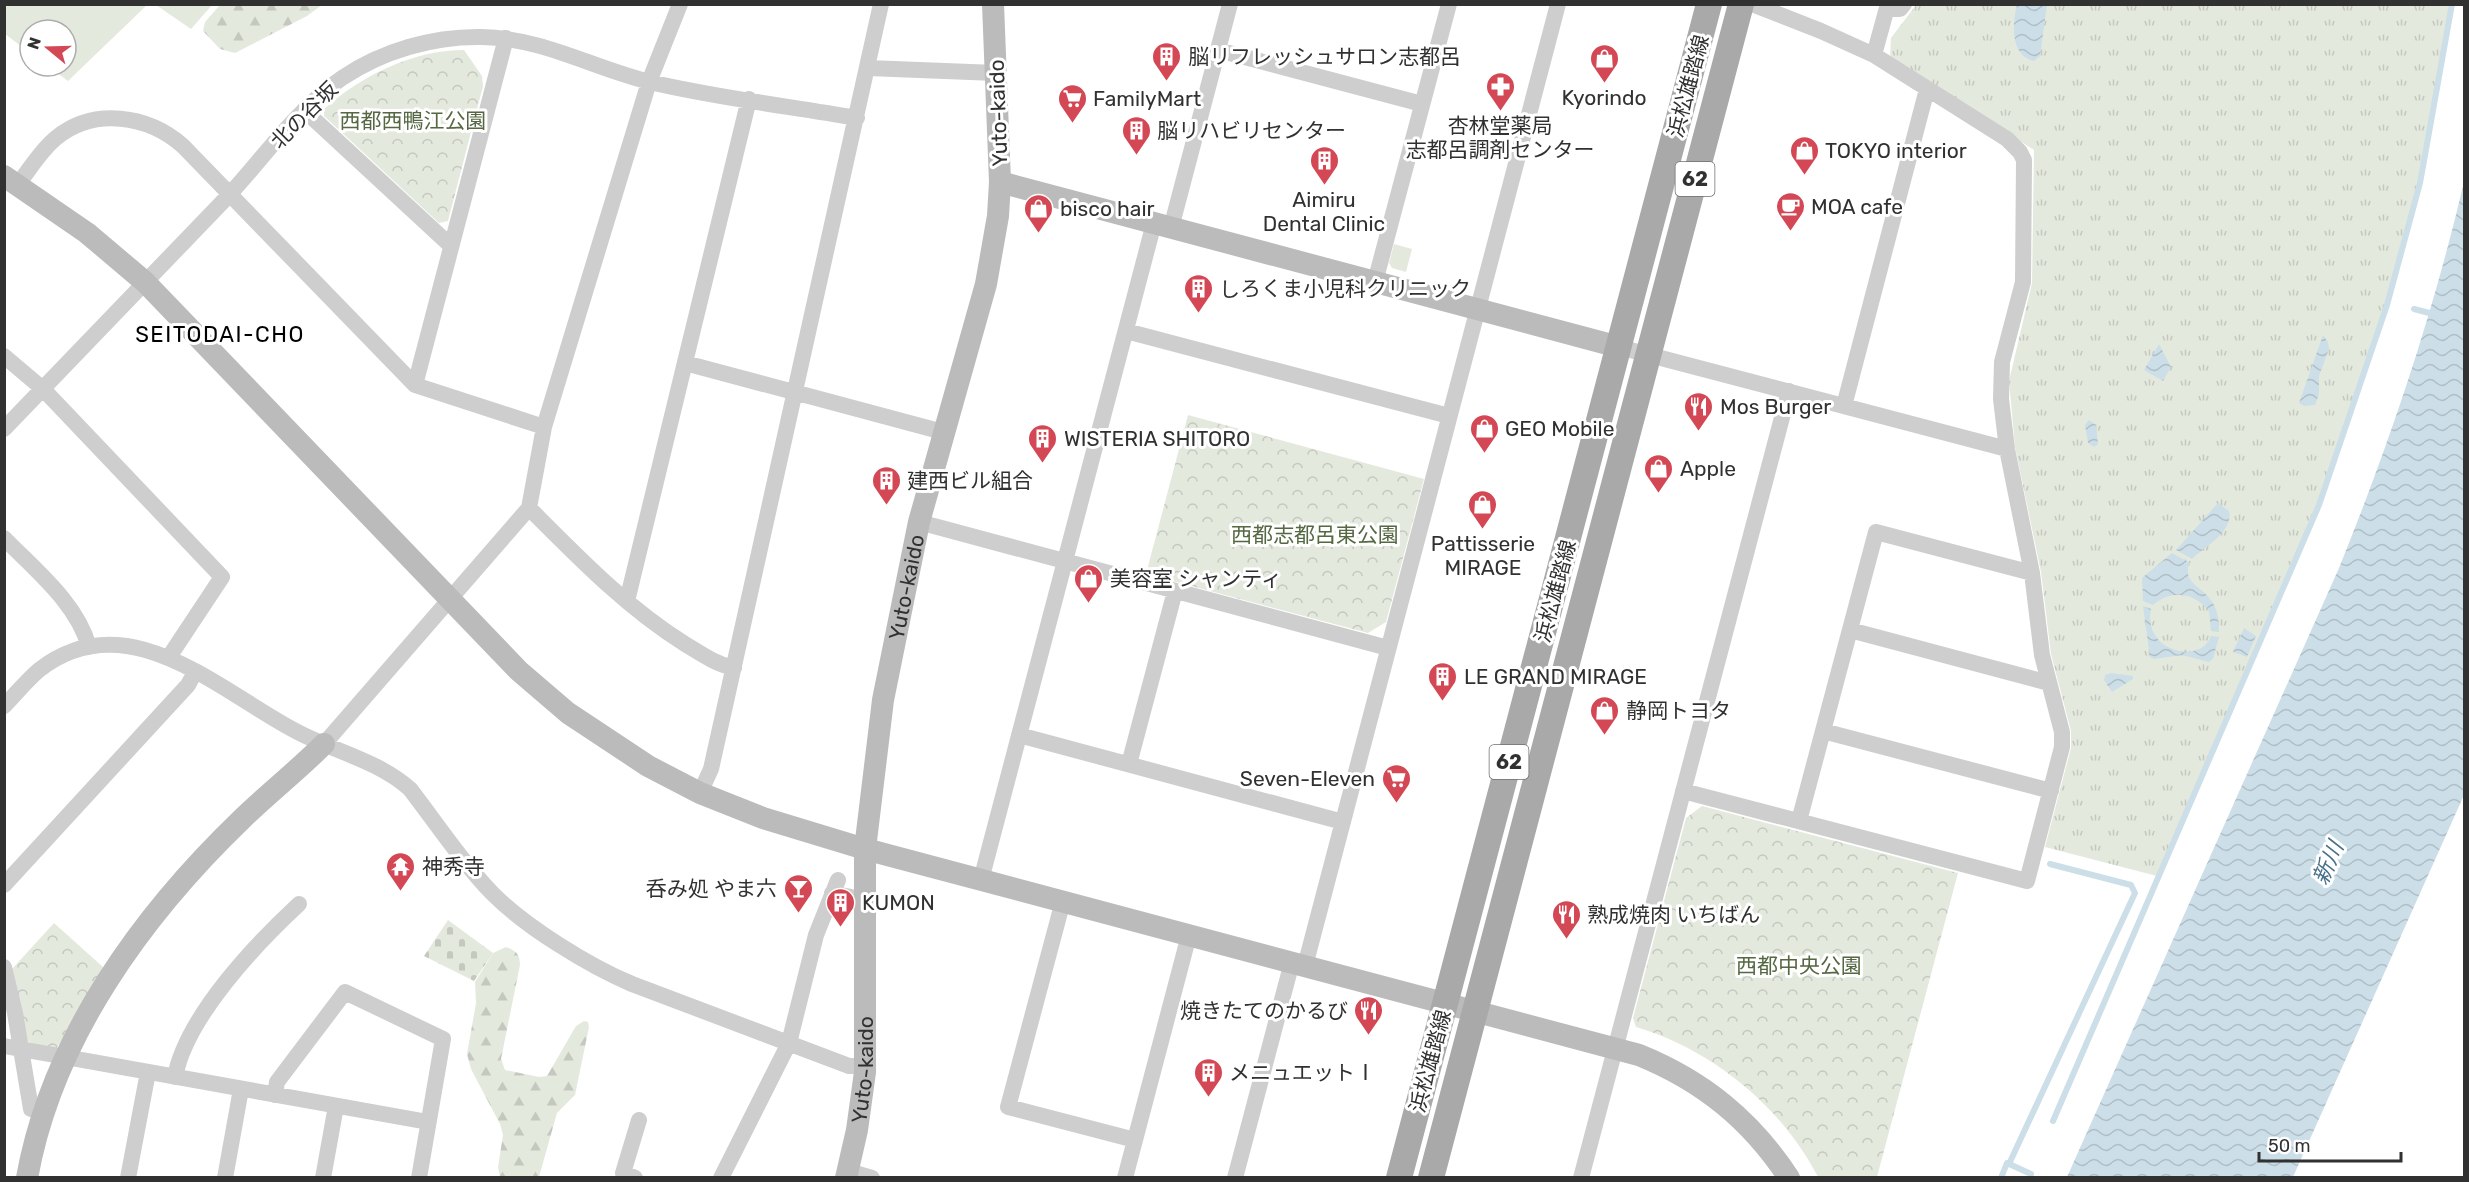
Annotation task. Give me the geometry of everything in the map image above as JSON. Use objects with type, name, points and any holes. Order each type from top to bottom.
[{"type":"main road","name":"浜松雄踏線","points":[[1399,1178],[1709,4]]},
{"type":"main road","name":"浜松雄踏線","points":[[1431,1178],[1741,4]]},
{"type":"street","points":[[27,1178],[43,1112],[65,1057],[115,971],[175,891],[243,818],[324,744],[529,508],[544,427],[649,82],[680,4]]},
{"type":"street","points":[[700,793],[711,769],[881,4]]},
{"type":"street","name":"Yuto-kaido","points":[[847,1174],[861,1111],[865,1066],[865,849],[883,700],[919,522],[986,284],[998,216],[1000,182],[993,4]]},
{"type":"street","points":[[981,880],[1126,331],[1163,225],[1218,50],[1230,4]]},
{"type":"street","points":[[1375,282],[1449,4]]},
{"type":"street","points":[[1235,1178],[1342,822],[1558,4]]},
{"type":"street","points":[[1683,791],[2027,881],[2062,747],[2062,732],[2042,655],[2032,573],[2007,449],[2000,380],[2002,362],[2024,282],[2024,160],[2014,144],[1874,55],[1752,4]]},
{"type":"street","points":[[1874,55],[1888,7],[1900,9],[1904,4]]},
{"type":"street","name":"北の谷坂","points":[[4,429],[229,194],[304,110],[342,78],[363,65],[409,47],[457,38],[506,38],[556,49],[649,82],[857,118]]},
{"type":"street","points":[[415,385],[506,38]]},
{"type":"street","points":[[1218,50],[1422,104]]},
{"type":"street","points":[[868,68],[996,74]]},
{"type":"street","points":[[1844,406],[1928,89]]},
{"type":"street","points":[[627,602],[749,99]]},
{"type":"street","points":[[304,110],[451,246]]},
{"type":"street","points":[[544,427],[415,385],[170,135],[156,127],[124,119],[92,121],[67,130],[11,180],[87,232],[145,282],[519,671],[568,713],[639,761],[700,793],[763,818],[865,849],[1615,1048],[1662,1064],[1706,1089],[1738,1115],[1762,1139],[1789,1178]]},
{"type":"street","points":[[1000,182],[2007,449]]},
{"type":"street","points":[[1126,331],[1449,416]]},
{"type":"street","points":[[4,356],[42,389],[222,576],[169,657]]},
{"type":"street","points":[[685,363],[943,432]]},
{"type":"street","points":[[1581,1178],[1789,391]]},
{"type":"street","points":[[529,508],[627,602],[703,655],[721,665],[734,668]]},
{"type":"street","points":[[919,522],[1388,648]]},
{"type":"street","points":[[1799,821],[1876,532],[2032,573]]},
{"type":"street","points":[[4,538],[65,602],[86,637],[89,647]]},
{"type":"street","points":[[1129,764],[1175,591]]},
{"type":"street","points":[[1850,630],[2049,683]]},
{"type":"street","points":[[4,706],[40,669],[56,659],[89,647],[130,645],[169,657],[291,729],[376,765],[398,778],[410,789],[494,895],[509,908],[581,957],[623,980],[849,1066],[865,1066]]},
{"type":"street","points":[[4,885],[188,684],[195,672]]},
{"type":"street","points":[[1823,731],[2051,791]]},
{"type":"street","points":[[1020,735],[1342,822]]},
{"type":"street","points":[[721,1178],[789,1043],[816,935],[835,887],[851,897]]},
{"type":"street","points":[[1063,901],[1008,1107],[1135,1140]]},
{"type":"street","points":[[175,1077],[182,1055],[214,1000],[253,949],[299,904]]},
{"type":"street","points":[[1125,1178],[1190,935]]},
{"type":"street","points":[[4,967],[22,1049],[31,1109],[43,1112]]},
{"type":"street","points":[[275,1095],[277,1082],[345,992],[443,1039],[419,1178]]},
{"type":"street","points":[[4,1046],[428,1122]]},
{"type":"street","points":[[128,1178],[148,1072]]},
{"type":"street","points":[[225,1178],[241,1089]]},
{"type":"street","points":[[323,1178],[336,1106]]},
{"type":"street","points":[[635,1178],[622,1173],[639,1120]]},
{"type":"street","points":[[847,1174],[872,1178]]},
{"type":"green space","points":[[5,4],[147,4],[78,71],[78,18],[18,18],[18,44],[5,34]]},
{"type":"green space","points":[[156,5],[212,5],[191,29]]},
{"type":"green space","points":[[220,5],[322,5],[307,16],[235,53],[220,49],[203,31],[205,22]]},
{"type":"green space","points":[[1916,5],[2451,5],[2418,183],[2386,305],[2318,504],[2157,876],[2045,847],[2071,748],[2071,731],[2051,654],[2041,572],[2015,447],[2009,381],[2032,283],[2034,150],[1890,58],[1891,38]]},
{"type":"green space","name":"西都西鴨江公園","points":[[464,50],[482,76],[483,86],[448,221],[439,223],[324,116],[324,109],[354,86],[389,67],[426,55]]},
{"type":"green space","points":[[1394,244],[1412,249],[1406,272],[1392,268],[1389,263]]},
{"type":"green space","name":"西都志都呂東公園","points":[[1188,415],[1424,479],[1386,622],[1368,633],[1146,574]]},
{"type":"green space","name":"西都中央公園","points":[[1702,806],[1958,873],[1877,1177],[1818,1177],[1803,1151],[1785,1127],[1742,1084],[1692,1050],[1636,1027],[1633,1018],[1686,818]]},
{"type":"green space","points":[[448,920],[493,953],[474,981],[424,956]]},
{"type":"green space","points":[[54,923],[104,968],[57,1048],[28,1043],[12,969]]},
{"type":"green space","points":[[506,947],[517,953],[520,965],[501,1059],[505,1070],[539,1077],[547,1076],[576,1026],[584,1021],[588,1022],[589,1027],[575,1095],[557,1113],[539,1177],[500,1177],[498,1167],[503,1135],[500,1124],[471,1069],[467,1054],[476,1003],[475,982],[493,953]]},
{"type":"water","points":[[2017,5],[2047,5],[2040,56],[2034,61],[2026,58],[2017,46],[2014,21]]},
{"type":"water","name":"新川","points":[[2464,182],[2464,795],[2293,1177],[2067,1177],[2339,568],[2376,473],[2409,377],[2439,280]]},
{"type":"water","points":[[2323,335],[2328,342],[2329,349],[2319,376],[2319,394],[2315,405],[2304,406],[2299,403]]},
{"type":"water","points":[[2159,344],[2171,367],[2163,381],[2144,370]]},
{"type":"water","points":[[2089,420],[2096,425],[2098,444],[2094,447],[2088,443],[2085,425]]},
{"type":"water","points":[[2218,503],[2229,511],[2227,525],[2223,532],[2192,559],[2176,550]]},
{"type":"water","points":[[2172,553],[2190,563],[2188,575],[2190,580],[2207,595],[2213,604],[2218,615],[2219,632],[2211,631],[2209,611],[2189,597],[2175,595],[2153,605],[2143,601],[2142,578]]},
{"type":"water","points":[[2143,606],[2151,609],[2151,623],[2155,635],[2163,644],[2174,650],[2185,652],[2196,650],[2205,645],[2211,636],[2219,637],[2213,659],[2209,662],[2182,655],[2154,659],[2150,657]]},
{"type":"water","points":[[2244,628],[2256,636],[2247,657],[2233,652]]},
{"type":"water","points":[[2111,673],[2133,676],[2133,679],[2112,692],[2104,680],[2105,675]]},
{"type":"waterway","points":[[2053,1121],[2319,505],[2387,305],[2420,183],[2452,4]]},
{"type":"waterway","points":[[2414,309],[2437,315]]},
{"type":"waterway","points":[[2009,1164],[2135,893],[2131,885],[2050,864]]},
{"type":"waterway","points":[[2001,1178],[2007,1163],[2031,1174]]},
{"type":"place","name":"脳リフレッシュサロン志都呂","points":[[1167,82]]},
{"type":"place","name":"Kyorindo","points":[[1604,84]]},
{"type":"place","name":"杏林堂薬局 志都呂調剤センター","points":[[1500,112]]},
{"type":"place","name":"FamilyMart","points":[[1072,124]]},
{"type":"place","name":"脳リハビリセンター","points":[[1136,156]]},
{"type":"place","name":"TOKYO interior","points":[[1804,176]]},
{"type":"place","name":"Aimiru Dental Clinic","points":[[1324,186]]},
{"type":"place","name":"MOA cafe","points":[[1790,232]]},
{"type":"place","name":"bisco hair","points":[[1039,234]]},
{"type":"place","name":"しろくま小児科クリニック","points":[[1198,314]]},
{"type":"place","name":"Mos Burger","points":[[1699,432]]},
{"type":"place","name":"GEO Mobile","points":[[1484,454]]},
{"type":"place","name":"WISTERIA SHITORO","points":[[1043,464]]},
{"type":"place","name":"Apple","points":[[1659,494]]},
{"type":"place","name":"建西ビル組合","points":[[886,506]]},
{"type":"place","name":"Pattisserie MIRAGE","points":[[1483,530]]},
{"type":"place","name":"美容室 シャンティ","points":[[1089,604]]},
{"type":"place","name":"LE GRAND MIRAGE","points":[[1443,702]]},
{"type":"place","name":"静岡トヨタ","points":[[1605,736]]},
{"type":"place","name":"Seven-Eleven","points":[[1396,804]]},
{"type":"place","name":"神秀寺","points":[[401,892]]},
{"type":"place","name":"呑み処 やま六","points":[[798,914]]},
{"type":"place","name":"KUMON","points":[[841,928]]},
{"type":"place","name":"熟成焼肉 いちばん","points":[[1566,940]]},
{"type":"place","name":"焼きたてのかるび","points":[[1369,1036]]},
{"type":"place","name":"メニュエットⅠ","points":[[1208,1098]]},
{"type":"district","name":"SEITODAI-CHO","points":[[220,334]]}]
